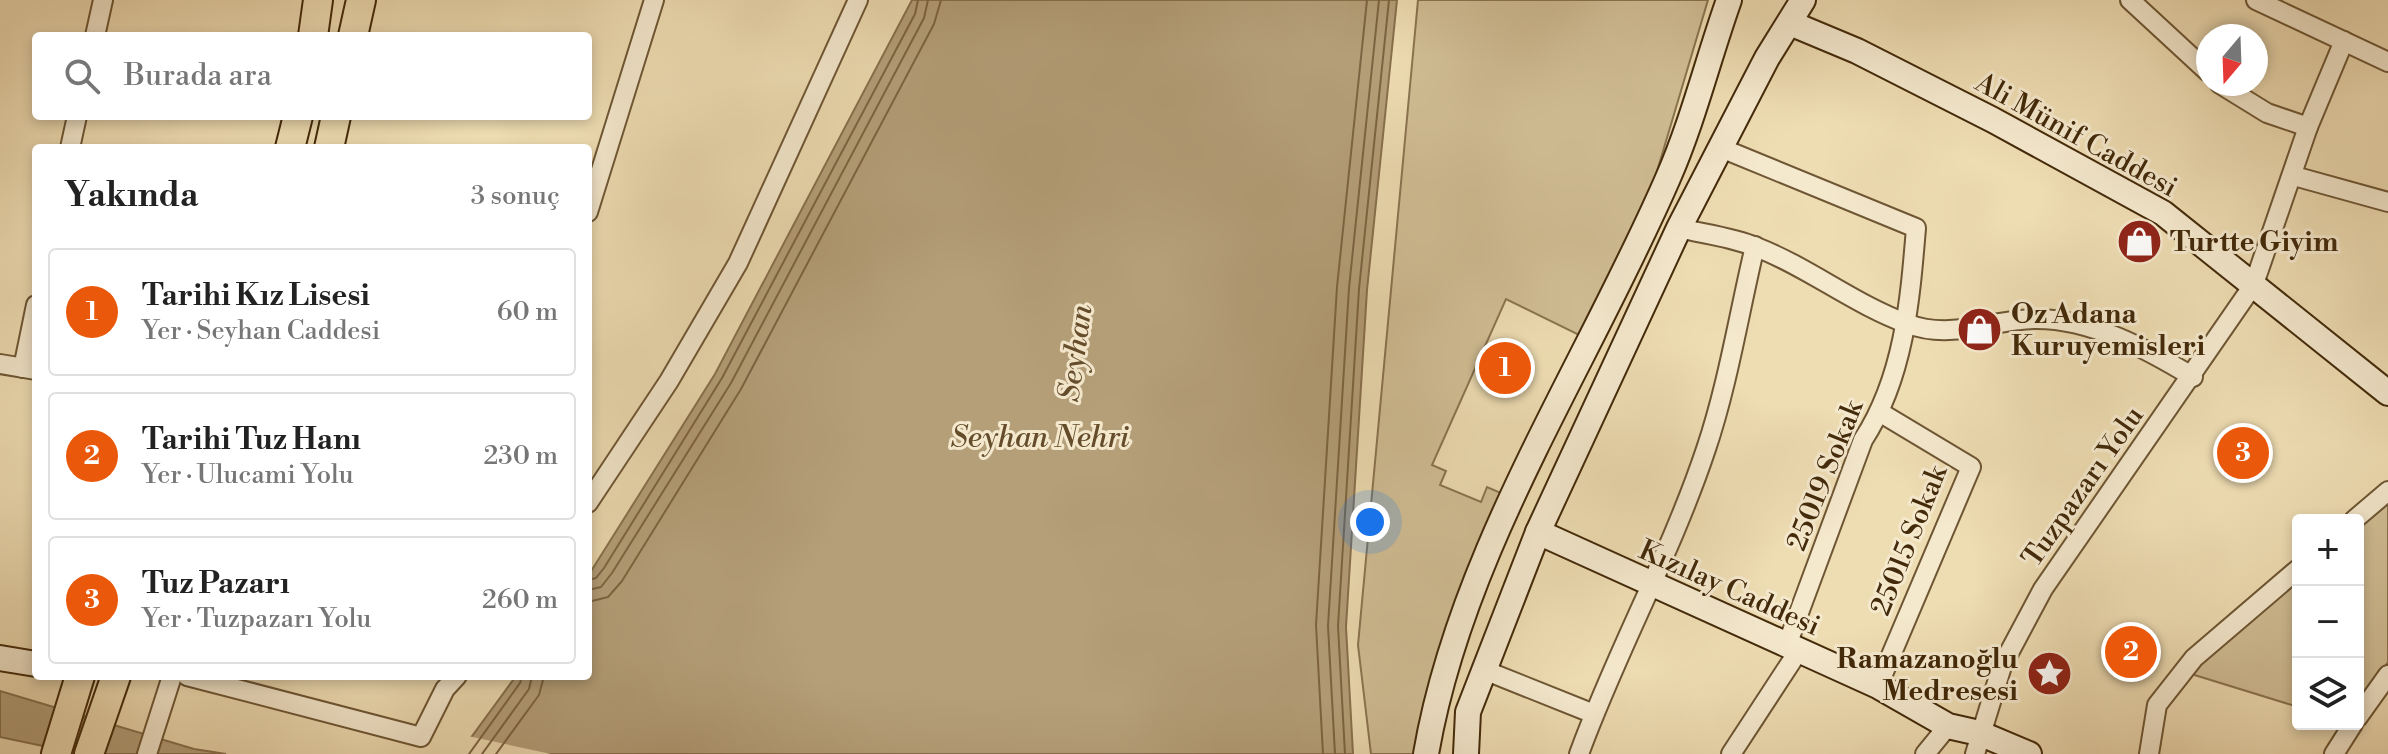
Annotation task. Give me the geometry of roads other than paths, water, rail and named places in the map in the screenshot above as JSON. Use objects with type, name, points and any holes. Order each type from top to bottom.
[{"type":"main road","points":[[314,32],[318,0]]},
{"type":"main road","points":[[354,32],[361,0]]},
{"type":"main road","points":[[1426,754],[1436,693],[1473,587],[1669,177],[1729,0]]},
{"type":"main road","points":[[1466,754],[1468,712],[1538,532],[1679,228],[1767,58],[1803,0]]},
{"type":"main road","name":"Ali Münif Caddesi","points":[[1790,23],[1857,51],[1993,120],[2163,213],[2388,393]]},
{"type":"main road","points":[[291,144],[297,120]]},
{"type":"main road","points":[[330,144],[335,120]]},
{"type":"main road","name":"Kızılay Caddesi","points":[[1538,532],[1878,686],[1977,744],[2029,754]]},
{"type":"main road","points":[[0,658],[32,663]]},
{"type":"main road","points":[[89,754],[113,682]]},
{"type":"main road","points":[[56,754],[78,683]]},
{"type":"street","points":[[96,32],[103,0]]},
{"type":"street","points":[[592,199],[654,0]]},
{"type":"street","points":[[592,497],[669,381],[738,263],[858,0]]},
{"type":"street","points":[[2130,0],[2196,61]]},
{"type":"street","points":[[2256,0],[2344,41],[2386,55]]},
{"type":"street","name":"Tuzpazarı Yolu","points":[[1977,744],[2002,666],[2043,589],[2193,377],[2254,284],[2294,176],[2308,127],[2344,41]]},
{"type":"street","points":[[2239,96],[2267,113],[2308,127]]},
{"type":"street","points":[[71,144],[76,120]]},
{"type":"street","name":"25019 Sokak","points":[[1721,148],[1916,228],[1907,324],[1881,413],[1863,440],[1793,648],[1731,754]]},
{"type":"street","points":[[2294,176],[2388,202]]},
{"type":"street","points":[[1679,228],[1755,246],[1907,324],[1939,332],[2035,319],[2076,325],[2114,336],[2193,377]]},
{"type":"street","points":[[1579,754],[1608,675],[1654,586],[1707,447],[1755,246]]},
{"type":"street","points":[[0,364],[30,369],[32,348]]},
{"type":"street","name":"25015 Sokak","points":[[1878,686],[1971,467],[1881,413]]},
{"type":"street","points":[[2361,514],[2388,491]]},
{"type":"street","points":[[2149,754],[2157,705],[2194,658],[2292,574]]},
{"type":"street","points":[[1484,670],[1594,714]]},
{"type":"street","points":[[2364,709],[2388,675]]},
{"type":"street","points":[[147,754],[171,680]]},
{"type":"street","points":[[202,680],[421,737],[445,689],[453,680]]},
{"type":"street","points":[[1925,754],[1948,726]]},
{"type":"street","points":[[2334,754],[2349,730]]},
{"type":"water","name":"Seyhan Nehri","points":[[912,0],[1397,0],[1367,290],[1346,627],[1353,754],[459,754],[513,680],[592,680],[592,570],[715,374]]},
{"type":"water","points":[[0,691],[194,749],[226,754],[81,754],[0,737]]},
{"type":"place","name":"Turtte Giyim","points":[[2139,241]]},
{"type":"place","name":"Oz Adana Kuruyemisleri","points":[[1980,329]]},
{"type":"place","name":"Tarihi Kız Lisesi","points":[[1505,368]]},
{"type":"place","name":"Tuz Pazarı","points":[[2243,453]]},
{"type":"place","name":"Tarihi Tuz Hanı","points":[[2131,652]]},
{"type":"place","name":"Ramazanoğlu Medresesi","points":[[2049,674]]},
{"type":"water label","name":"Seyhan","points":[[1075,353]]}]
